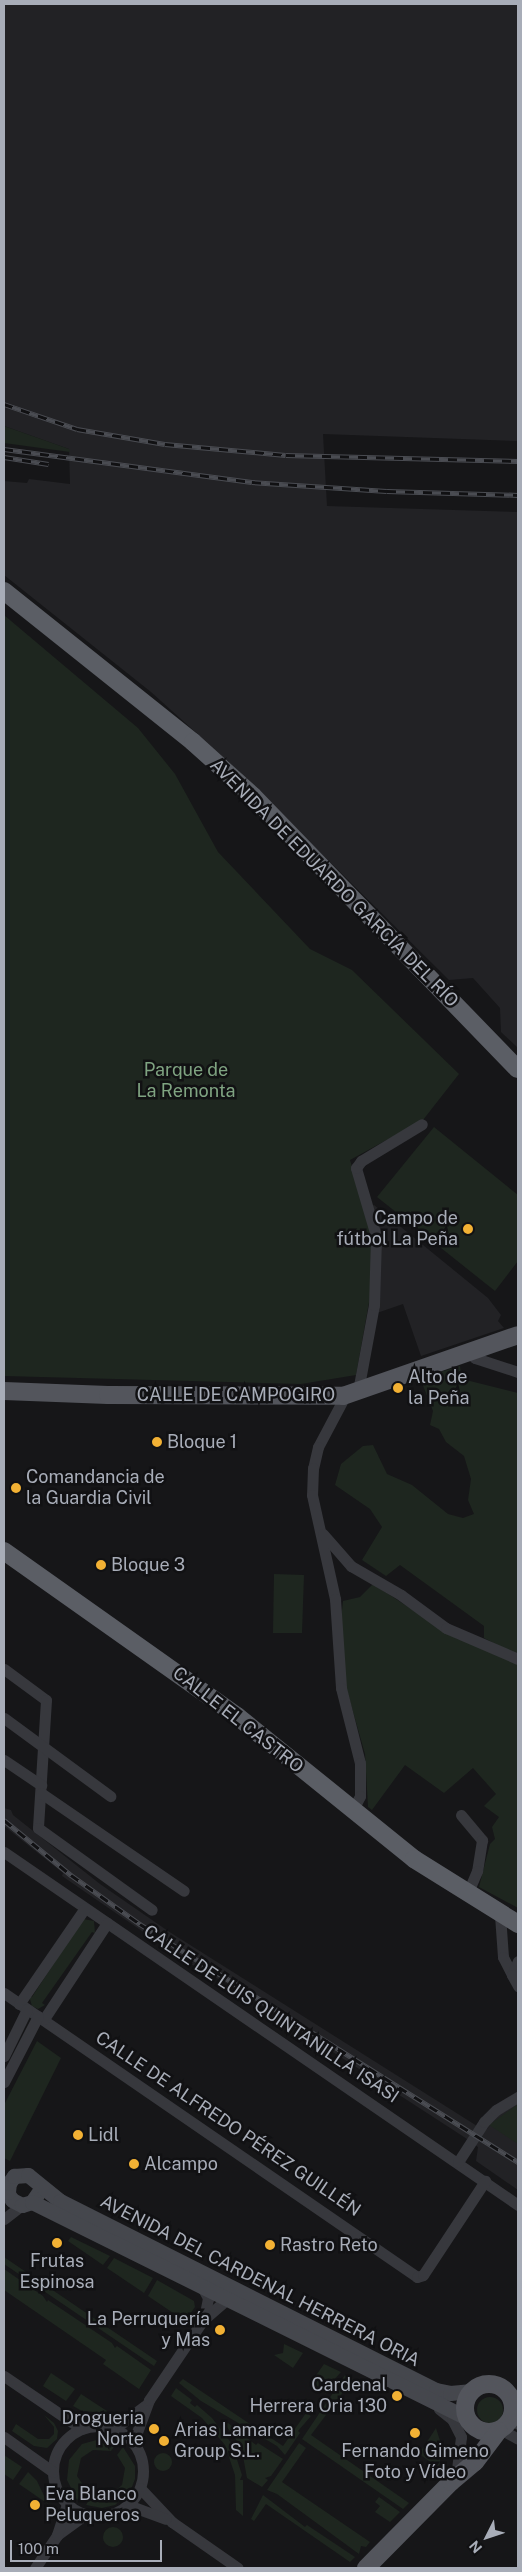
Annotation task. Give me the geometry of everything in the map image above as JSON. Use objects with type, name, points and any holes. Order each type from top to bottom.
[{"type":"highway","name":"AVENIDA DE EDUARDO GARCÍA DEL RÍO","points":[[4,591],[192,742],[253,796],[518,1069]]},
{"type":"highway","name":"CALLE EL CASTRO","points":[[4,1551],[237,1716],[352,1812],[414,1859],[467,1895],[518,1924]]},
{"type":"main road","name":"CALLE DE CAMPOGIRO","points":[[4,1391],[286,1398],[351,1394],[518,1335]]},
{"type":"main road","name":"AVENIDA DEL CARDENAL HERRERA ORIA","points":[[467,2426],[411,2390],[7,2192],[9,2174],[28,2175],[38,2185],[67,2205],[430,2387],[450,2393],[472,2391]]},
{"type":"main road","points":[[27,2203],[36,2197],[38,2185]]},
{"type":"main road","points":[[366,2568],[456,2477],[470,2459],[466,2403],[472,2391],[488,2384],[503,2388],[511,2397],[516,2418],[500,2430],[475,2462],[456,2477]]},
{"type":"main road","points":[[467,2426],[484,2432],[500,2430]]},
{"type":"street","points":[[352,1812],[360,1796],[360,1763],[342,1688],[335,1599],[312,1495],[313,1468],[322,1438],[351,1394],[374,1305],[376,1236],[356,1168],[361,1160],[422,1124]]},
{"type":"street","points":[[468,1352],[475,1358],[518,1372]]},
{"type":"street","points":[[318,1527],[333,1548],[351,1566],[401,1595],[446,1628],[518,1659]]},
{"type":"street","points":[[4,1669],[46,1700],[38,1828],[152,1910]]},
{"type":"street","points":[[4,1718],[110,1796]]},
{"type":"street","points":[[4,1760],[41,1789],[184,1892]]},
{"type":"street","points":[[461,1815],[482,1840],[477,1871],[467,1895]]},
{"type":"street","name":"CALLE DE LUIS QUINTANILLA ISASI","points":[[4,1852],[518,2205]]},
{"type":"street","points":[[4,2056],[23,2006],[86,1908]]},
{"type":"street","points":[[500,1915],[503,1957],[518,1986]]},
{"type":"street","name":"CALLE EL CASTRO","points":[[500,1915],[518,1935]]},
{"type":"street","points":[[4,2082],[41,2017],[107,1923]]},
{"type":"street","points":[[512,1975],[518,1961]]},
{"type":"street","points":[[4,1993],[41,2017]]},
{"type":"street","name":"CALLE DE ALFREDO PÉREZ GUILLÉN","points":[[41,2017],[417,2277],[422,2275],[485,2181]]},
{"type":"street","points":[[458,2162],[484,2122],[496,2110],[518,2097]]},
{"type":"street","points":[[4,2215],[7,2192]]},
{"type":"street","points":[[4,2219],[27,2203]]},
{"type":"street","points":[[202,2287],[208,2298],[203,2320]]},
{"type":"street","points":[[133,2443],[147,2404],[203,2320],[227,2299]]},
{"type":"street","points":[[4,2376],[82,2429]]},
{"type":"street","points":[[114,2429],[147,2404]]},
{"type":"street","points":[[98,2426],[114,2429],[133,2443],[141,2460],[140,2488],[128,2505],[108,2515],[85,2514],[67,2504],[57,2490],[53,2472],[61,2446],[82,2429],[98,2426]]},
{"type":"street","points":[[500,2430],[518,2439]]},
{"type":"street","points":[[4,2437],[53,2472]]},
{"type":"street","points":[[140,2488],[172,2522],[238,2568]]},
{"type":"street","points":[[35,2568],[57,2535],[67,2504]]},
{"type":"street","points":[[128,2505],[172,2522]]},
{"type":"street","points":[[57,2535],[85,2514]]},
{"type":"shaded area","points":[[4,4],[518,4],[518,441],[323,434],[327,506],[518,512],[518,1048],[501,1032],[500,1008],[473,978],[449,980],[233,766],[151,692],[4,575],[4,481],[27,483],[29,479],[70,484],[69,449],[4,426]]},
{"type":"shaded area","points":[[374,1205],[488,1298],[501,1315],[498,1321],[504,1328],[421,1356],[403,1304],[374,1314],[369,1207]]},
{"type":"shaded area","points":[[4,1808],[11,1810],[13,1815],[100,1884],[168,1931],[485,2131],[500,2114],[518,2104],[518,2190],[476,2161],[478,2147],[464,2137],[228,1984],[187,1962],[62,1876],[63,1873],[4,1826]]},
{"type":"green space","points":[[4,426],[69,449],[70,452],[4,443]]},
{"type":"green space","name":"Parque de La Remonta","points":[[4,615],[138,728],[175,774],[218,852],[310,949],[352,970],[459,1074],[423,1120],[350,1160],[373,1237],[371,1291],[356,1375],[301,1384],[4,1376]]},
{"type":"green space","name":"Campo de fútbol La Peña","points":[[434,1127],[518,1195],[518,1261],[495,1291],[377,1197]]},
{"type":"green space","points":[[460,1366],[462,1379],[518,1393],[518,1656],[484,1638],[484,1626],[400,1565],[386,1576],[362,1560],[382,1527],[370,1509],[335,1485],[341,1464],[363,1446],[373,1445],[387,1474],[412,1485],[448,1514],[463,1518],[474,1514],[468,1500],[471,1479],[464,1456],[446,1442],[439,1429],[430,1425],[433,1411],[420,1378]]},
{"type":"green space","points":[[274,1574],[304,1575],[302,1633],[273,1633]]},
{"type":"green space","points":[[373,1584],[457,1639],[471,1641],[518,1662],[518,1908],[479,1887],[490,1844],[495,1839],[492,1827],[499,1817],[484,1806],[496,1794],[473,1768],[444,1793],[405,1765],[372,1810],[368,1807],[365,1754],[346,1687],[340,1629],[343,1601],[360,1597]]},
{"type":"green space","points":[[83,1919],[94,1921],[95,1933],[92,1932],[42,2003],[45,2005],[38,2009],[32,2006],[29,1996],[32,1997]]},
{"type":"green space","points":[[37,2041],[61,2058],[10,2161],[4,2158],[4,2105]]},
{"type":"green space","points":[[518,2104],[518,2144],[489,2125]]},
{"type":"green space","points":[[71,2237],[110,2256],[103,2265],[68,2241]]},
{"type":"green space","points":[[4,2257],[157,2361],[154,2366],[4,2264]]},
{"type":"green space","points":[[114,2258],[153,2278],[144,2293],[107,2268]]},
{"type":"green space","points":[[4,2269],[43,2296],[47,2302],[48,2300],[112,2343],[115,2348],[117,2346],[151,2370],[139,2389],[103,2364],[106,2360],[4,2290]]},
{"type":"green space","points":[[157,2280],[194,2301],[195,2307],[185,2321],[148,2296]]},
{"type":"green space","points":[[284,2344],[303,2353],[293,2368],[274,2355],[283,2353]]},
{"type":"green space","points":[[324,2364],[341,2372],[327,2388],[326,2394],[312,2381]]},
{"type":"green space","points":[[51,2373],[75,2389],[66,2401],[43,2386]]},
{"type":"green space","points":[[345,2375],[353,2379],[311,2435],[409,2503],[403,2509],[302,2439]]},
{"type":"green space","points":[[183,2379],[283,2446],[306,2413],[311,2416],[298,2431],[300,2433],[285,2455],[277,2446],[201,2401],[179,2383]]},
{"type":"green space","points":[[176,2388],[192,2400],[190,2403],[195,2407],[197,2405],[212,2418],[232,2444],[242,2475],[240,2480],[243,2480],[243,2516],[236,2510],[235,2475],[225,2445],[202,2418],[171,2396]]},
{"type":"green space","points":[[81,2394],[107,2411],[107,2413],[82,2411],[73,2406]]},
{"type":"green space","points":[[490,2397],[499,2401],[503,2410],[499,2419],[490,2423],[481,2419],[477,2410],[481,2401]]},
{"type":"green space","points":[[44,2415],[54,2423],[58,2431],[57,2439],[47,2448],[34,2446],[12,2431],[16,2424],[38,2439],[49,2439],[54,2434],[54,2427]]},
{"type":"green space","points":[[228,2423],[256,2445],[258,2443],[283,2459],[271,2476],[265,2478],[268,2480],[262,2487],[247,2478],[243,2456],[246,2454],[225,2424]]},
{"type":"green space","points":[[436,2428],[442,2447],[439,2468],[419,2454]]},
{"type":"green space","points":[[100,2439],[117,2443],[111,2451],[93,2450],[81,2458],[77,2476],[86,2489],[77,2500],[67,2480],[69,2460],[82,2444]]},
{"type":"green space","points":[[299,2443],[306,2448],[282,2482],[370,2542],[366,2547],[361,2546],[359,2554],[277,2494],[267,2490]]},
{"type":"green space","points":[[123,2447],[135,2466],[135,2479],[130,2492],[115,2505],[102,2508],[86,2505],[92,2495],[110,2495],[122,2485],[125,2468],[117,2455]]},
{"type":"green space","points":[[159,2453],[167,2453],[172,2458],[170,2469],[159,2471],[154,2466],[154,2458]]},
{"type":"green space","points":[[4,2455],[22,2467],[13,2480],[4,2474]]},
{"type":"green space","points":[[28,2472],[37,2481],[48,2504],[19,2484]]},
{"type":"green space","points":[[263,2495],[305,2527],[307,2525],[355,2557],[350,2562],[266,2504],[254,2521],[251,2519]]},
{"type":"green space","points":[[379,2497],[400,2512],[390,2522],[375,2512],[380,2506],[375,2502]]},
{"type":"green space","points":[[113,2527],[120,2530],[123,2537],[120,2544],[113,2547],[106,2544],[103,2537],[106,2530]]},
{"type":"railway","points":[[4,404],[77,429],[165,444],[286,455],[518,461]]},
{"type":"railway","points":[[4,449],[252,482],[387,491],[518,495]]},
{"type":"railway","points":[[4,457],[48,464]]},
{"type":"railway","points":[[4,1820],[71,1875],[140,1924],[518,2162]]},
{"type":"place","name":"Campo de fútbol La Peña","points":[[468,1229]]},
{"type":"place","name":"Alto de la Peña","points":[[398,1388]]},
{"type":"place","name":"Bloque 1","points":[[157,1442]]},
{"type":"place","name":"Comandancia de la Guardia Civil","points":[[16,1488]]},
{"type":"place","name":"Bloque 3","points":[[101,1565]]},
{"type":"place","name":"Lidl","points":[[78,2135]]},
{"type":"place","name":"Alcampo","points":[[134,2164]]},
{"type":"place","name":"Frutas Espinosa","points":[[57,2243]]},
{"type":"place","name":"Rastro Reto","points":[[270,2245]]},
{"type":"place","name":"La Perruquería y Mas","points":[[220,2330]]},
{"type":"place","name":"Cardenal Herrera Oria 130","points":[[397,2396]]},
{"type":"place","name":"Drogueria Norte","points":[[154,2429]]},
{"type":"place","name":"Fernando Gimeno Foto y Vídeo","points":[[415,2433]]},
{"type":"place","name":"Arias Lamarca Group S.L.","points":[[164,2441]]},
{"type":"place","name":"Eva Blanco Peluqueros","points":[[35,2505]]}]
